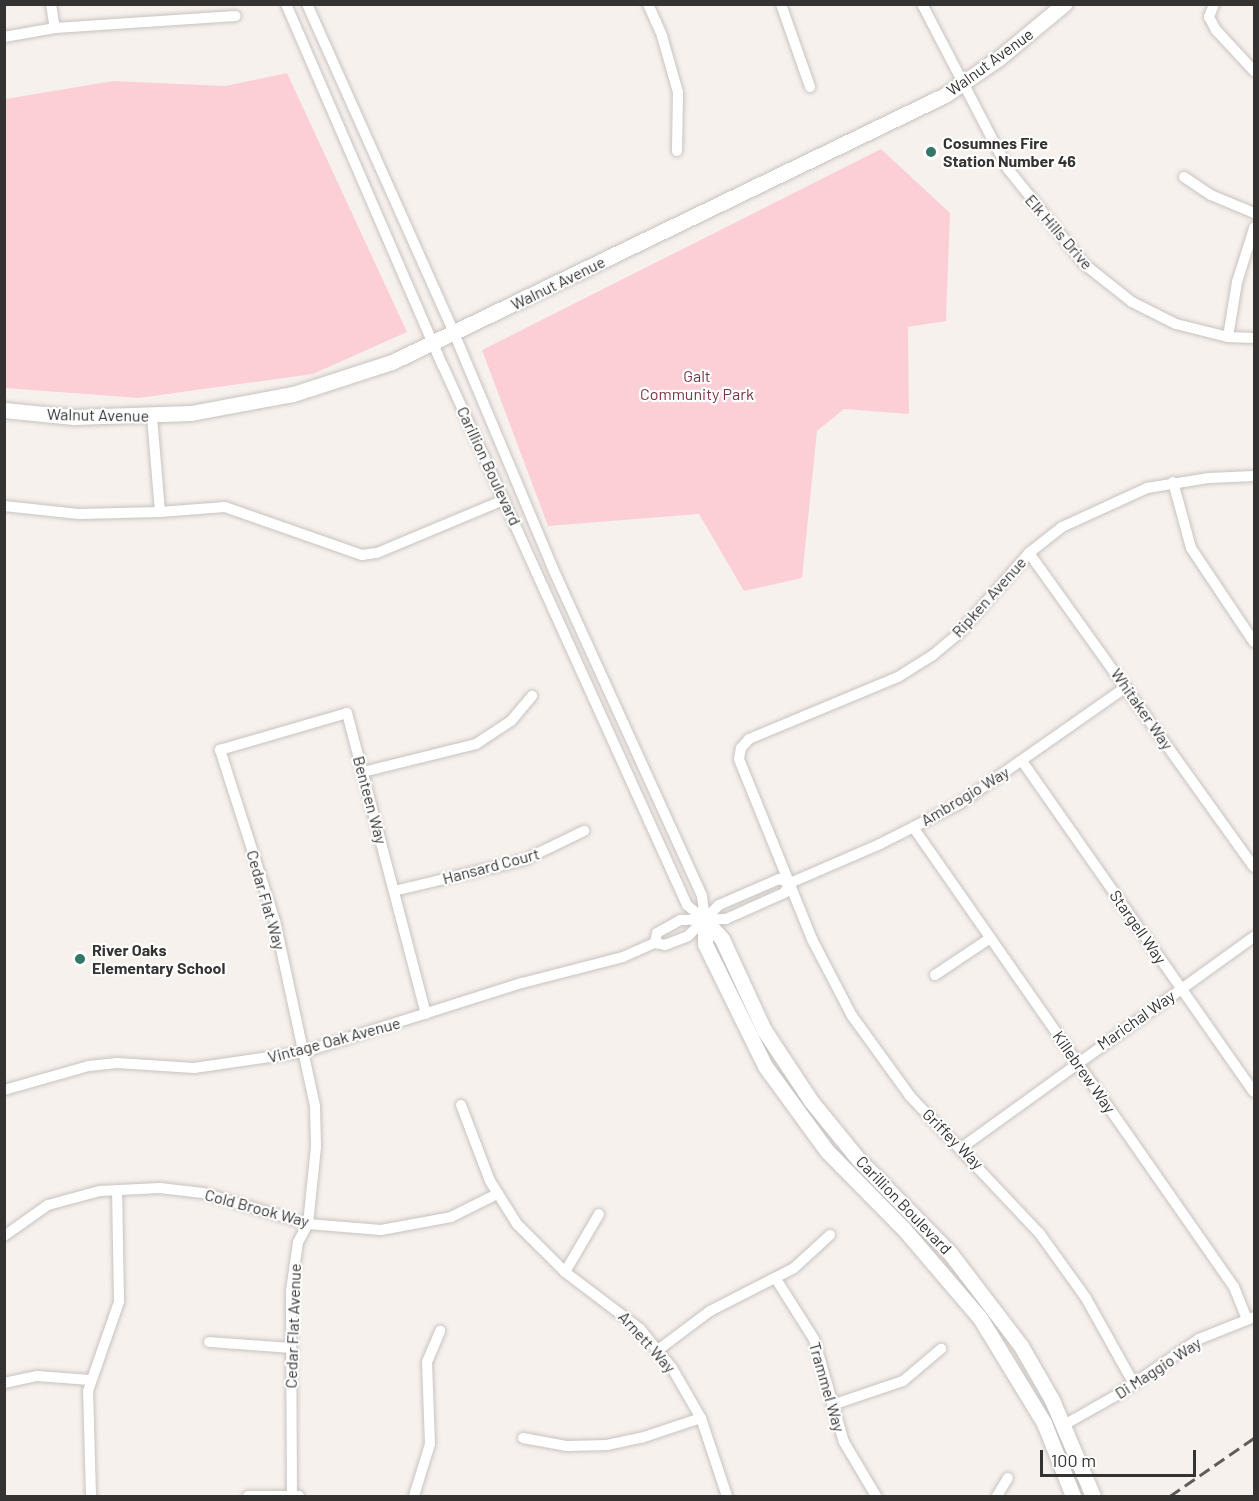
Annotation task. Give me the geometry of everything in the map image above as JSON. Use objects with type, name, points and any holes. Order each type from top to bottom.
[{"type":"street","points":[[51,4],[55,28]]},
{"type":"street","name":"Carillion Boulevard","points":[[286,4],[432,343],[687,906],[705,920],[722,939],[764,1030],[811,1101],[859,1160],[929,1229],[980,1288],[1021,1346],[1064,1425],[1093,1497]]},
{"type":"street","name":"Carillion Boulevard","points":[[307,4],[454,333],[554,571],[702,896],[705,944],[765,1066],[827,1151],[903,1228],[980,1318],[1044,1423],[1073,1497]]},
{"type":"street","points":[[648,4],[663,36],[678,93],[677,151]]},
{"type":"street","points":[[781,4],[810,87]]},
{"type":"street","name":"Elk Hills Drive","points":[[922,4],[1008,169],[1084,264],[1118,292],[1159,316],[1202,332],[1228,337],[1254,338]]},
{"type":"street","name":"Walnut Avenue","points":[[4,410],[74,417],[152,416],[243,406],[353,376],[454,333],[906,115],[963,83],[1064,4]]},
{"type":"street","points":[[1214,4],[1209,17],[1216,30],[1254,71]]},
{"type":"street","points":[[4,37],[55,28],[236,16]]},
{"type":"street","points":[[1184,177],[1211,195],[1254,213]]},
{"type":"street","points":[[1228,337],[1237,282],[1254,228]]},
{"type":"street","points":[[152,416],[160,512]]},
{"type":"street","name":"Ripken Avenue","points":[[790,883],[739,759],[741,748],[749,740],[898,677],[933,656],[959,633],[1029,553],[1062,527],[1099,507],[1130,492],[1173,482],[1251,476]]},
{"type":"street","points":[[1173,482],[1191,548],[1254,642]]},
{"type":"street","points":[[4,506],[79,514],[160,512],[225,507],[362,555],[377,553],[504,500]]},
{"type":"street","name":"Whitaker Way","points":[[1029,553],[1254,867]]},
{"type":"street","name":"Ambrogio Way","points":[[705,920],[726,919],[784,893],[790,883],[958,804],[1126,687]]},
{"type":"street","points":[[363,772],[477,744],[511,721],[532,696]]},
{"type":"street","name":"Benteen Way","points":[[220,750],[347,714],[426,1014]]},
{"type":"street","name":"Cedar Flat Way","points":[[220,750],[275,921],[286,983],[304,1052]]},
{"type":"street","name":"Stargell Way","points":[[1022,761],[1254,1092]]},
{"type":"street","name":"Killebrew Way","points":[[913,827],[1234,1287],[1251,1319]]},
{"type":"street","name":"Hansard Court","points":[[394,891],[524,860],[584,831]]},
{"type":"street","name":"Griffey Way","points":[[790,883],[812,939],[852,1016],[909,1096],[1009,1196],[1063,1264],[1134,1384]]},
{"type":"street","name":"Vintage Oak Avenue","points":[[655,943],[657,933],[680,920],[705,920]]},
{"type":"street","name":"Vintage Oak Avenue","points":[[4,1090],[89,1066],[117,1063],[206,1067],[304,1052],[623,957],[655,943],[665,945],[688,936],[705,920]]},
{"type":"street","name":"Marichal Way","points":[[961,1148],[1077,1062],[1254,937]]},
{"type":"street","points":[[935,975],[989,939]]},
{"type":"street","name":"Cedar Flat Avenue","points":[[294,1496],[290,1348],[298,1242],[308,1224],[316,1127],[304,1052]]},
{"type":"street","name":"Arnett Way","points":[[461,1105],[498,1194],[527,1236],[565,1272],[621,1312],[658,1350],[700,1418],[727,1497]]},
{"type":"street","name":"Cold Brook Way","points":[[4,1236],[33,1214],[64,1199],[117,1190],[160,1188],[203,1193],[308,1224],[404,1228],[451,1217],[498,1194]]},
{"type":"street","points":[[91,1497],[90,1380],[119,1302],[117,1190]]},
{"type":"street","points":[[565,1272],[599,1214]]},
{"type":"street","points":[[658,1350],[710,1311],[776,1279],[830,1235]]},
{"type":"street","name":"Trammel Way","points":[[776,1279],[814,1339],[832,1405],[850,1457],[876,1497]]},
{"type":"street","name":"Di Maggio Way","points":[[1064,1425],[1134,1384],[1199,1339],[1251,1319]]},
{"type":"street","points":[[414,1497],[430,1444],[427,1362],[440,1331]]},
{"type":"street","points":[[209,1342],[290,1348]]},
{"type":"street","points":[[832,1405],[903,1381],[941,1349]]},
{"type":"street","points":[[4,1383],[37,1376],[90,1380]]},
{"type":"street","points":[[523,1438],[567,1446],[607,1445],[641,1438],[700,1418]]},
{"type":"street","points":[[997,1497],[1008,1478]]},
{"type":"street","points":[[248,1497],[294,1496]]},
{"type":"green space","points":[[287,73],[407,332],[313,374],[139,398],[5,388],[5,99],[113,81],[225,86]]},
{"type":"green space","name":"Galt Community Park","points":[[881,149],[950,213],[946,321],[908,327],[909,414],[844,409],[817,431],[802,578],[744,591],[699,514],[548,526],[482,350]]},
{"type":"railway","points":[[1170,1496],[1254,1438]]},
{"type":"place","name":"Cosumnes Fire Station Number 46","points":[[931,152]]},
{"type":"place","name":"River Oaks Elementary School","points":[[80,959]]}]
